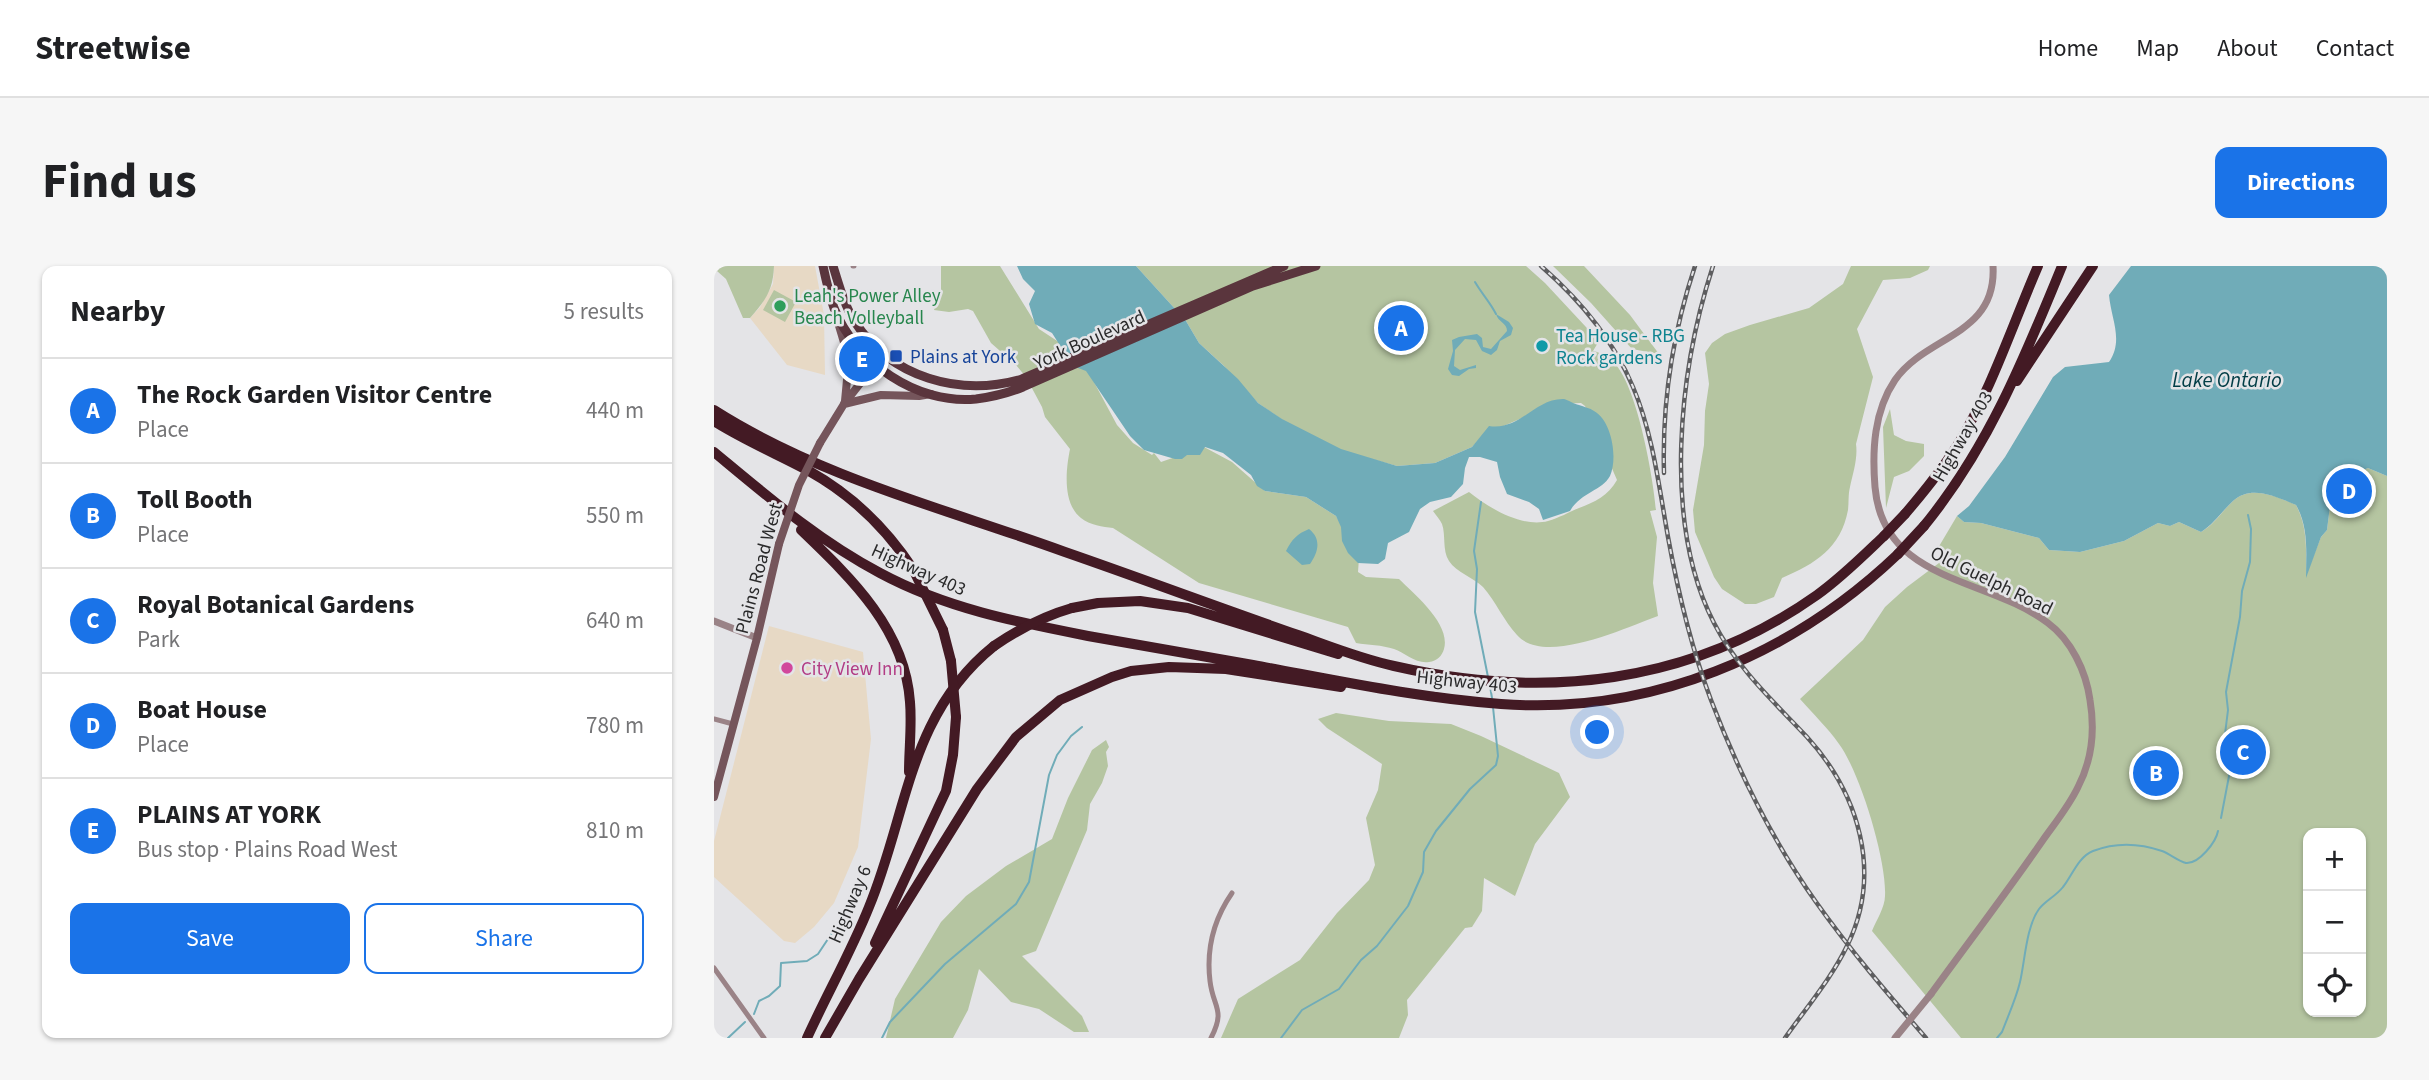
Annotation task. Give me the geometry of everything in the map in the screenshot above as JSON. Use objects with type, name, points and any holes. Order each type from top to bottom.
[{"type":"highway","name":"Highway 403","points":[[714,410],[764,440],[834,471],[1390,666],[1490,682],[1544,684],[1595,681],[1681,663],[1768,625],[1807,601],[1853,566],[1884,537],[1934,480],[1958,445],[1980,403],[2036,266]]},
{"type":"highway","name":"Highway 403","points":[[714,452],[773,502],[823,539],[919,592],[961,607],[1055,629],[1431,696],[1501,704],[1552,705],[1622,697],[1702,678],[1767,648],[1822,617],[1867,583],[1898,554],[1951,492],[2001,405],[2062,266]]},
{"type":"highway","points":[[2001,405],[2093,266]]},
{"type":"highway","points":[[714,421],[810,472],[849,498],[886,531],[913,569],[943,630],[951,661],[956,716],[953,755],[946,791],[859,979]]},
{"type":"highway","points":[[773,502],[850,577],[870,601],[889,632],[902,665],[910,701],[909,779]]},
{"type":"highway","points":[[909,779],[935,715],[951,690],[976,660],[1014,632],[1072,608],[1098,603],[1140,601],[1188,608],[1331,653],[1367,658]]},
{"type":"highway","points":[[825,1038],[977,789],[1016,737],[1045,711],[1076,691],[1131,671],[1193,666],[1345,688],[1431,696]]},
{"type":"highway","name":"Highway 6","points":[[807,1038],[870,906],[909,779]]},
{"type":"main road","points":[[823,266],[849,359],[844,404],[881,395],[931,394]]},
{"type":"main road","points":[[833,266],[854,321],[883,354]]},
{"type":"main road","name":"York Boulevard","points":[[875,364],[908,385],[931,394],[974,399],[1005,393],[1284,266]]},
{"type":"main road","name":"York Boulevard","points":[[1223,295],[1316,266]]},
{"type":"main road","points":[[835,311],[852,339],[875,364]]},
{"type":"main road","name":"Plains Road West","points":[[714,797],[779,544],[799,485],[844,404],[883,354]]},
{"type":"main road","name":"York Boulevard","points":[[883,354],[908,371],[955,385],[1023,383]]},
{"type":"street","name":"Old Guelph Road","points":[[1895,1038],[1931,994],[2026,865],[2078,788],[2091,748],[2093,728],[2089,692],[2084,673],[2062,636],[2049,623],[2034,614],[1942,575],[1908,553],[1893,537],[1882,517],[1875,489],[1875,440],[1881,405],[1896,378],[1916,360],[1961,331],[1981,311],[1994,278],[1993,266]]},
{"type":"street","points":[[714,621],[757,638]]},
{"type":"street","points":[[714,719],[733,724]]},
{"type":"street","points":[[1211,1038],[1220,1017],[1210,983],[1211,939],[1219,912],[1233,893]]},
{"type":"street","points":[[714,968],[764,1038]]},
{"type":"shaded area","points":[[774,266],[815,266],[824,315],[825,375],[787,365],[750,318],[760,307],[773,284]]},
{"type":"shaded area","points":[[769,626],[863,652],[871,739],[858,847],[834,903],[814,927],[795,943],[784,941],[714,877],[714,841]]},
{"type":"green space","points":[[714,266],[774,266],[768,294],[750,318],[743,318],[726,279],[717,271],[714,275]]},
{"type":"green space","points":[[941,266],[1000,266],[1039,329],[1080,356],[1117,425],[1133,443],[1152,455],[1154,453],[1161,462],[1204,447],[1232,462],[1265,491],[1306,497],[1336,516],[1359,558],[1358,572],[1366,577],[1399,579],[1437,620],[1445,639],[1440,656],[1434,661],[1424,662],[1389,648],[1356,643],[1348,627],[1199,583],[1113,528],[1092,524],[1081,518],[1075,512],[1068,495],[1067,466],[1070,449],[1045,417],[1026,377],[991,343],[973,311],[934,310],[941,292]]},
{"type":"green space","points":[[1136,266],[1526,266],[1599,341],[1593,351],[1614,362],[1631,394],[1648,456],[1656,510],[1650,511],[1657,537],[1653,583],[1658,616],[1585,642],[1546,647],[1529,644],[1512,630],[1483,587],[1456,568],[1447,557],[1442,524],[1433,511],[1469,492],[1506,515],[1528,522],[1538,522],[1552,520],[1601,498],[1610,490],[1617,480],[1585,406],[1581,403],[1554,404],[1483,435],[1472,447],[1435,463],[1397,466],[1317,444],[1258,403],[1199,343],[1186,321]]},
{"type":"green space","points":[[1553,266],[1584,266],[1630,315],[1659,354],[1632,349]]},
{"type":"green space","points":[[1851,266],[1930,266],[1928,270],[1910,278],[1883,280],[1857,329],[1873,377],[1856,444],[1848,510],[1839,535],[1833,545],[1816,560],[1782,578],[1774,597],[1756,604],[1745,604],[1722,589],[1695,532],[1693,510],[1704,445],[1709,384],[1705,353],[1712,343],[1725,334],[1809,308],[1843,284]]},
{"type":"green space","name":"Leah's Power Alley Beach Volleyball","points":[[774,290],[796,302],[785,322],[763,310]]},
{"type":"green space","points":[[1890,409],[1894,435],[1906,441],[1924,444],[1924,456],[1909,471],[1894,477],[1886,508],[1883,427]]},
{"type":"green space","points":[[2368,468],[2387,476],[2387,1038],[1961,1038],[1872,931],[1885,896],[1882,861],[1871,817],[1847,757],[1830,732],[1800,699],[1863,640],[1885,607],[1951,554],[1938,548],[1957,516],[1964,522],[1981,523],[2039,538],[2049,550],[2080,552],[2124,541],[2158,523],[2170,526],[2179,522],[2201,532],[2240,496],[2248,493],[2264,494],[2296,505],[2304,531],[2306,575],[2321,537],[2327,530],[2332,490],[2347,477]]},
{"type":"green space","points":[[1336,713],[1389,721],[1451,724],[1559,773],[1570,797],[1535,844],[1515,896],[1484,878],[1482,911],[1472,927],[1465,928],[1407,1000],[1408,1015],[1399,1038],[1221,1038],[1238,999],[1300,960],[1337,913],[1369,880],[1375,865],[1366,818],[1378,790],[1382,764],[1327,728],[1318,719]]},
{"type":"green space","points":[[1106,740],[1109,747],[1106,752],[1108,766],[1090,804],[1087,830],[1036,951],[1022,956],[1082,1016],[1089,1032],[1074,1032],[1039,1009],[1011,1002],[979,969],[968,1010],[953,1038],[886,1038],[895,999],[941,922],[966,896],[1006,866],[1052,839],[1068,798],[1092,750]]},
{"type":"water","points":[[1017,266],[1136,266],[1186,321],[1199,343],[1238,379],[1258,403],[1282,419],[1341,449],[1397,466],[1435,463],[1472,447],[1489,426],[1510,424],[1544,404],[1564,399],[1592,410],[1605,423],[1613,450],[1610,476],[1570,511],[1543,520],[1539,509],[1507,494],[1497,462],[1469,457],[1463,484],[1451,497],[1430,502],[1420,509],[1409,532],[1388,543],[1385,559],[1378,564],[1358,563],[1348,553],[1342,541],[1341,527],[1336,516],[1306,497],[1265,491],[1257,486],[1251,475],[1223,453],[1205,447],[1200,455],[1175,459],[1144,450],[1130,436],[1086,371],[1073,366],[1052,333],[1035,324],[1029,304],[1035,291],[1023,279]]},
{"type":"water","name":"Lake Ontario","points":[[2131,266],[2387,266],[2387,476],[2368,468],[2347,477],[2332,490],[2327,530],[2321,537],[2306,578],[2305,532],[2296,505],[2264,494],[2248,493],[2240,496],[2201,532],[2179,522],[2170,526],[2158,523],[2124,541],[2080,552],[2049,550],[2039,538],[1981,523],[1964,522],[1957,516],[1969,506],[2005,457],[2053,377],[2065,367],[2109,362],[2116,346],[2116,337],[2109,295]]},
{"type":"water","points":[[1496,314],[1509,322],[1513,328],[1511,335],[1500,341],[1497,350],[1491,355],[1482,351],[1476,340],[1465,339],[1455,350],[1454,366],[1460,370],[1476,365],[1476,368],[1459,376],[1452,375],[1448,369],[1453,351],[1452,340],[1477,334],[1482,338],[1483,347],[1491,349],[1507,331]]},
{"type":"water","points":[[1309,529],[1316,537],[1317,551],[1310,564],[1302,565],[1286,551],[1295,537]]},
{"type":"waterway","points":[[714,269],[717,266]]},
{"type":"waterway","points":[[1475,282],[1496,314]]},
{"type":"waterway","points":[[1481,502],[1474,551],[1477,569],[1475,612],[1488,677]]},
{"type":"waterway","points":[[2221,818],[2229,776],[2225,734],[2228,710],[2226,692],[2242,591],[2250,562],[2251,529],[2248,515]]},
{"type":"waterway","points":[[1490,686],[1492,698]]},
{"type":"waterway","points":[[1281,1038],[1302,1010],[1339,989],[1408,906],[1423,872],[1424,852],[1436,831],[1470,789],[1496,765],[1498,756],[1493,707]]},
{"type":"waterway","points":[[882,1038],[890,1022],[945,964],[1016,904],[1029,882],[1049,775],[1057,755],[1071,736],[1082,727]]},
{"type":"waterway","points":[[1997,1038],[2002,1032],[2018,988],[2035,916],[2041,906],[2063,887],[2083,858],[2093,851],[2110,846],[2136,845],[2165,852],[2186,863],[2196,860],[2206,852],[2218,831]]},
{"type":"waterway","points":[[754,1014],[759,1001],[780,986],[781,963],[807,961],[818,954],[844,915]]},
{"type":"waterway","points":[[728,1038],[745,1022]]},
{"type":"railway","points":[[1541,266],[1569,292],[1594,321],[1616,353],[1633,387],[1650,442],[1676,578],[1697,660],[1721,727],[1744,779],[1785,854],[1816,902],[1856,955],[1926,1038]]},
{"type":"railway","points":[[1664,473],[1670,368],[1695,266]]},
{"type":"railway","points":[[1713,266],[1692,351],[1681,446],[1687,539],[1698,583],[1714,623],[1733,655],[1807,737],[1840,783],[1860,835],[1864,863],[1858,918],[1847,946],[1826,982],[1785,1038]]},
{"type":"place","name":"Leah's Power Alley Beach Volleyball","points":[[780,306]]},
{"type":"place","name":"The Rock Garden Visitor Centre","points":[[1401,328]]},
{"type":"place","name":"Tea House - RBG Rock gardens","points":[[1542,346]]},
{"type":"place","name":"Plains at York","points":[[896,356]]},
{"type":"place","name":"PLAINS AT YORK","points":[[862,359]]},
{"type":"place","name":"Boat House","points":[[2349,491]]},
{"type":"place","name":"City View Inn","points":[[787,668]]},
{"type":"place","name":"Royal Botanical Gardens","points":[[2243,752]]},
{"type":"place","name":"Toll Booth","points":[[2156,773]]}]
